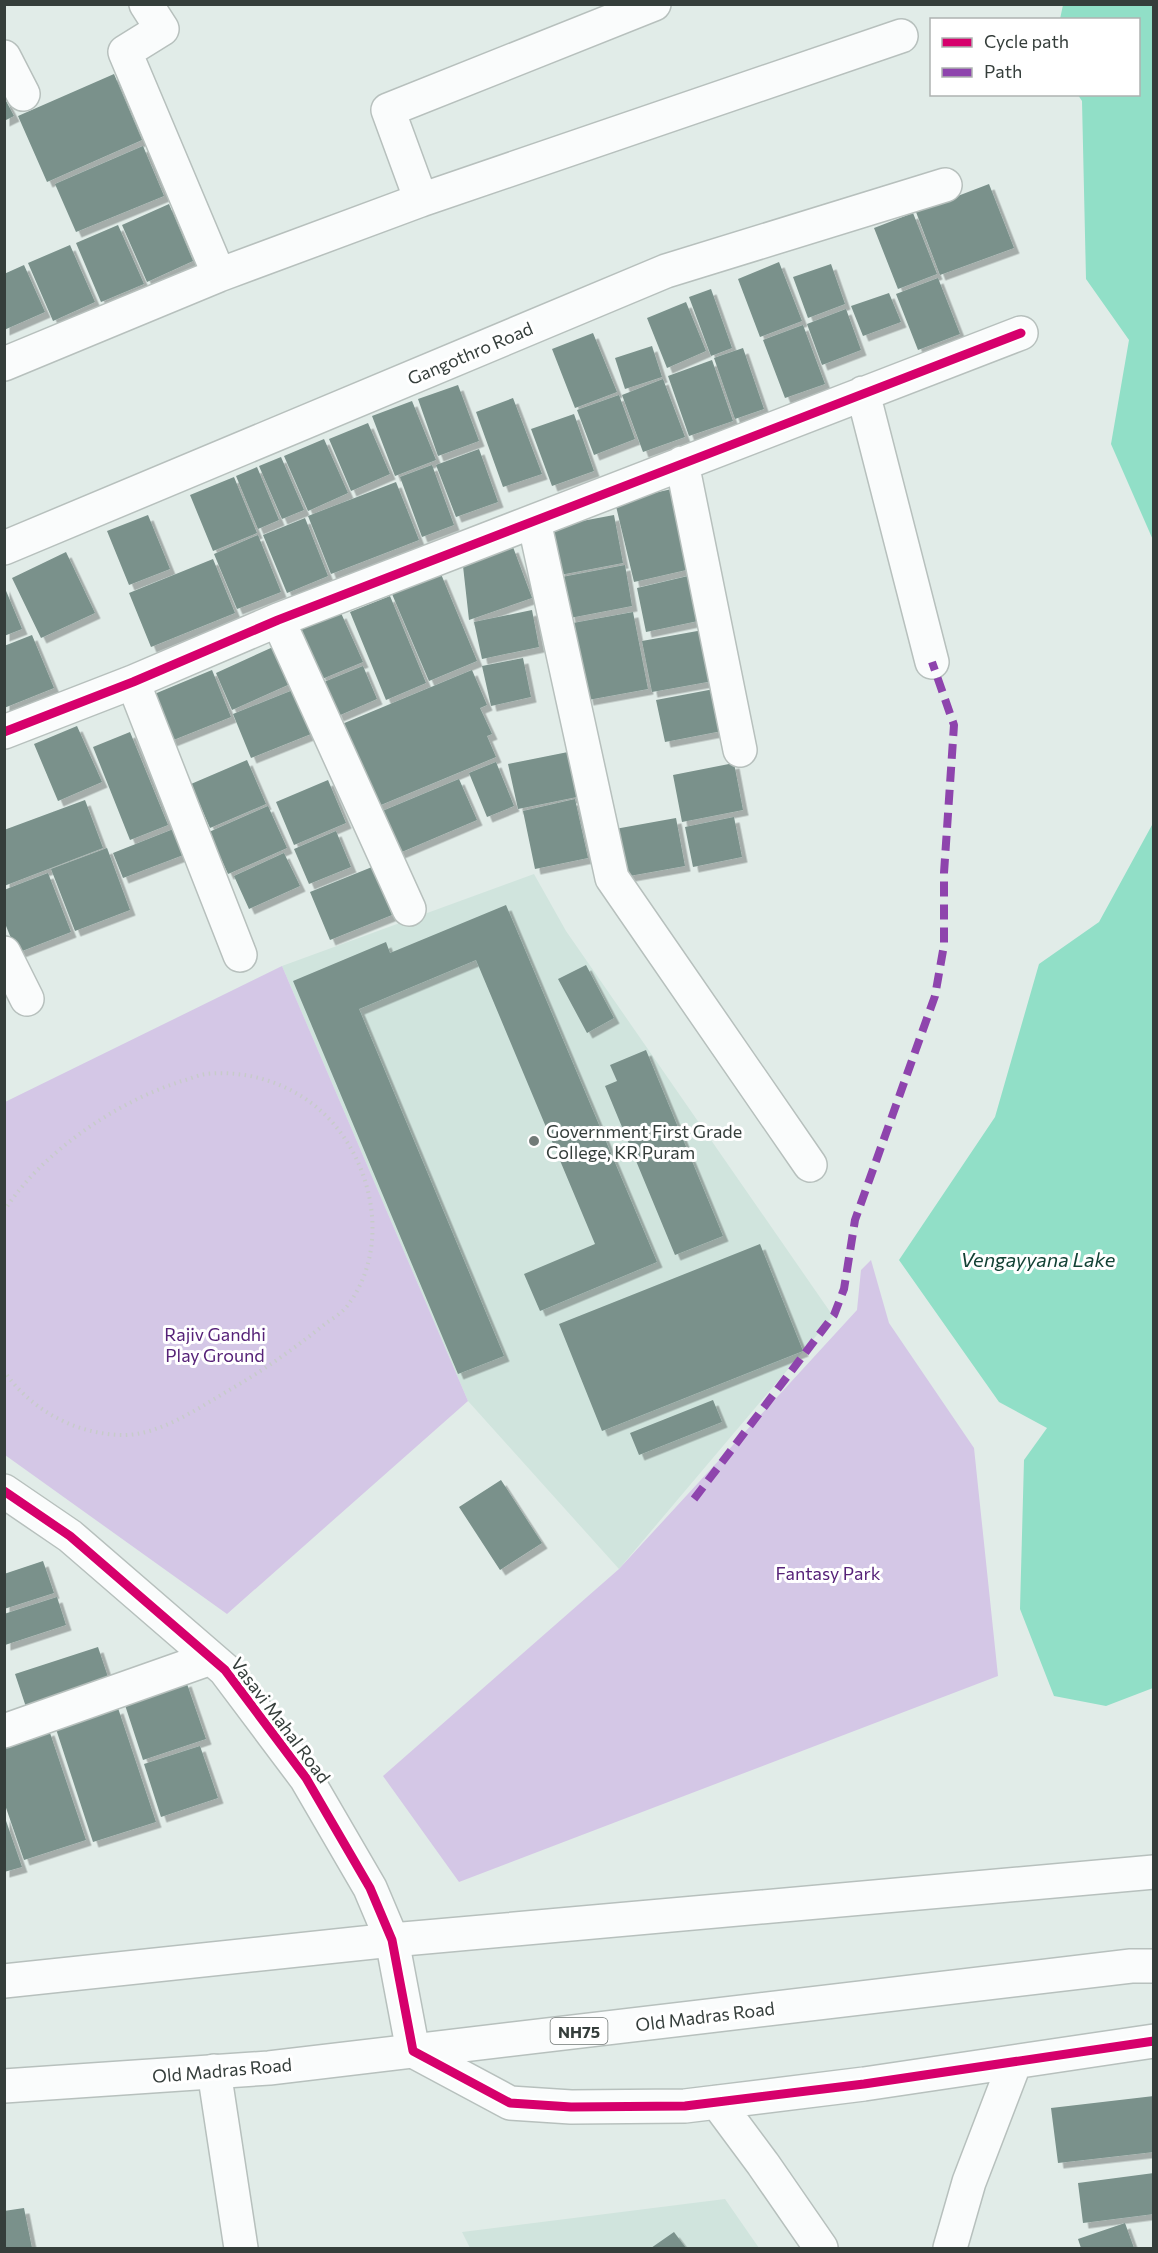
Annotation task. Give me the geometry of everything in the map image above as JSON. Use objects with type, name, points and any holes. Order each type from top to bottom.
[{"type":"main road","points":[[146,4],[162,29],[125,52],[219,275]]},
{"type":"main road","points":[[421,200],[388,110],[654,4]]},
{"type":"main road","points":[[4,364],[219,275],[421,200],[901,36]]},
{"type":"main road","points":[[4,57],[23,94]]},
{"type":"main road","name":"Gangothro Road","points":[[4,548],[666,270],[945,184]]},
{"type":"main road","points":[[4,732],[133,682],[278,620],[1021,333]]},
{"type":"main road","points":[[863,393],[932,662]]},
{"type":"main road","points":[[682,463],[740,750]]},
{"type":"main road","points":[[534,521],[612,878],[810,1165]]},
{"type":"main road","points":[[278,620],[409,909]]},
{"type":"main road","points":[[133,682],[240,955]]},
{"type":"main road","points":[[4,953],[27,999]]},
{"type":"main road","name":"Vasavi Mahal Road","points":[[4,1491],[70,1536],[225,1670],[306,1778],[370,1888],[392,1940],[413,2051]]},
{"type":"main road","points":[[4,1731],[211,1658]]},
{"type":"main road","points":[[4,1981],[392,1940],[1154,1872]]},
{"type":"main road","name":"Old Madras Road","points":[[4,2086],[269,2068],[1154,1966]]},
{"type":"main road","points":[[413,2051],[510,2103],[571,2107],[685,2106],[864,2084],[1154,2041]]},
{"type":"main road","points":[[950,2248],[969,2182],[1015,2062]]},
{"type":"main road","points":[[214,2071],[241,2248]]},
{"type":"main road","points":[[717,2102],[770,2173],[821,2248]]},
{"type":"path","points":[[4,1211],[38,1170],[72,1140],[108,1115],[171,1084],[204,1074],[231,1073],[256,1077],[282,1085],[305,1098],[337,1127],[357,1156],[366,1181],[371,1207],[372,1233],[368,1259],[360,1284],[347,1307],[303,1342],[257,1373],[204,1405],[149,1433],[123,1435],[72,1426],[49,1414],[28,1398],[4,1371]]},
{"type":"shaded area","name":"Government First Grade College, KR Puram","points":[[534,874],[566,931],[833,1316],[619,1569],[468,1401],[282,966]]},
{"type":"shaded area","points":[[725,2199],[759,2248],[470,2248],[462,2232]]},
{"type":"green space","name":"Rajiv Gandhi Play Ground","points":[[282,966],[468,1401],[227,1614],[5,1455],[5,1102]]},
{"type":"green space","name":"Fantasy Park","points":[[871,1260],[889,1323],[974,1448],[998,1676],[459,1882],[383,1776],[619,1569],[857,1310],[861,1270]]},
{"type":"water","points":[[1063,5],[1153,5],[1153,540],[1111,444],[1129,340],[1086,279],[1082,101],[1079,96],[1140,96],[1140,18],[1060,18]]},
{"type":"water","name":"Vengayyana Lake","points":[[1153,814],[1153,1688],[1106,1706],[1054,1696],[1020,1609],[1024,1460],[1047,1428],[999,1402],[899,1260],[995,1117],[1039,964],[1099,922],[1152,825]]},
{"type":"building","points":[[114,74],[142,140],[47,182],[18,116]]},
{"type":"building","points":[[4,97],[14,116],[4,121]]},
{"type":"building","points":[[143,146],[164,196],[76,232],[55,184]]},
{"type":"building","points":[[989,184],[1014,248],[940,275],[916,212]]},
{"type":"building","points":[[169,204],[193,261],[147,282],[122,225]]},
{"type":"building","points":[[913,213],[937,274],[898,289],[874,228]]},
{"type":"building","points":[[118,225],[144,284],[101,302],[76,243]]},
{"type":"building","points":[[70,245],[95,302],[53,321],[28,263]]},
{"type":"building","points":[[779,262],[802,321],[760,337],[738,279]]},
{"type":"building","points":[[831,264],[845,304],[808,318],[793,277]]},
{"type":"building","points":[[24,265],[45,312],[4,330],[4,274]]},
{"type":"building","points":[[938,278],[960,334],[918,350],[896,294]]},
{"type":"building","points":[[711,289],[732,348],[711,356],[689,297]]},
{"type":"building","points":[[889,293],[901,322],[863,336],[851,306]]},
{"type":"building","points":[[686,302],[706,351],[667,368],[647,318]]},
{"type":"building","points":[[846,309],[861,350],[822,365],[807,324]]},
{"type":"building","points":[[803,325],[825,384],[785,398],[763,340]]},
{"type":"building","points":[[593,333],[617,392],[575,408],[552,349]]},
{"type":"building","points":[[652,346],[662,377],[625,389],[615,358]]},
{"type":"building","points":[[743,348],[764,409],[735,419],[714,358]]},
{"type":"building","points":[[712,360],[733,421],[689,436],[668,376]]},
{"type":"building","points":[[663,379],[685,437],[643,452],[622,395]]},
{"type":"building","points":[[458,385],[479,441],[438,456],[418,399]]},
{"type":"building","points":[[619,395],[635,439],[594,455],[577,410]]},
{"type":"building","points":[[513,398],[542,474],[503,487],[476,412]]},
{"type":"building","points":[[412,401],[436,460],[395,476],[372,416]]},
{"type":"building","points":[[574,414],[594,471],[552,486],[531,429]]},
{"type":"building","points":[[368,423],[390,474],[351,491],[329,439]]},
{"type":"building","points":[[324,439],[348,493],[308,511],[284,456]]},
{"type":"building","points":[[479,449],[498,502],[456,517],[436,465]]},
{"type":"building","points":[[281,457],[304,510],[282,519],[259,466]]},
{"type":"building","points":[[432,465],[454,525],[422,537],[400,477]]},
{"type":"building","points":[[257,467],[279,520],[258,529],[236,476]]},
{"type":"building","points":[[234,477],[257,533],[213,551],[190,495]]},
{"type":"building","points":[[396,482],[419,540],[331,574],[308,516]]},
{"type":"building","points":[[676,488],[695,568],[634,582],[615,502]]},
{"type":"building","points":[[148,515],[170,569],[129,585],[107,531]]},
{"type":"building","points":[[614,515],[623,563],[560,575],[550,527]]},
{"type":"building","points":[[305,518],[328,576],[287,593],[263,535]]},
{"type":"building","points":[[258,535],[281,592],[237,609],[214,554]]},
{"type":"building","points":[[513,547],[532,598],[469,620],[463,566]]},
{"type":"building","points":[[66,552],[95,613],[41,638],[12,578]]},
{"type":"building","points":[[213,559],[235,613],[151,647],[129,593]]},
{"type":"building","points":[[625,565],[632,606],[570,618],[562,577]]},
{"type":"building","points":[[441,574],[477,661],[429,681],[392,594]]},
{"type":"building","points":[[688,576],[698,621],[646,632],[637,588]]},
{"type":"building","points":[[4,586],[22,629],[4,636]]},
{"type":"building","points":[[390,596],[426,683],[386,700],[350,612]]},
{"type":"building","points":[[532,610],[539,647],[482,659],[474,622]]},
{"type":"building","points":[[633,612],[648,689],[588,700],[573,623]]},
{"type":"building","points":[[341,613],[363,662],[322,679],[301,629]]},
{"type":"building","points":[[703,630],[713,681],[652,692],[642,641]]},
{"type":"building","points":[[32,635],[54,688],[4,708],[4,646]]},
{"type":"building","points":[[273,647],[290,684],[232,710],[216,673]]},
{"type":"building","points":[[523,658],[531,697],[491,706],[482,666]]},
{"type":"building","points":[[363,666],[377,699],[338,716],[324,682]]},
{"type":"building","points":[[212,670],[231,717],[171,741],[152,695]]},
{"type":"building","points":[[472,670],[487,705],[480,708],[492,734],[487,736],[496,757],[376,807],[342,724]]},
{"type":"building","points":[[714,689],[722,731],[665,742],[656,700]]},
{"type":"building","points":[[293,690],[311,734],[251,758],[233,714]]},
{"type":"building","points":[[77,726],[102,782],[58,801],[34,744]]},
{"type":"building","points":[[130,732],[168,825],[130,840],[93,747]]},
{"type":"building","points":[[568,752],[577,797],[518,809],[508,764]]},
{"type":"building","points":[[247,760],[266,804],[210,828],[191,784]]},
{"type":"building","points":[[496,762],[514,806],[487,817],[469,773]]},
{"type":"building","points":[[734,763],[743,810],[682,822],[673,775]]},
{"type":"building","points":[[459,779],[477,820],[397,854],[380,812]]},
{"type":"building","points":[[328,780],[346,823],[294,845],[276,802]]},
{"type":"building","points":[[575,799],[588,858],[535,869],[523,811]]},
{"type":"building","points":[[85,800],[103,848],[4,886],[4,830]]},
{"type":"building","points":[[268,806],[287,848],[228,874],[209,832]]},
{"type":"building","points":[[734,817],[742,857],[693,867],[685,827]]},
{"type":"building","points":[[676,818],[685,866],[624,877],[615,829]]},
{"type":"building","points":[[176,828],[186,854],[123,878],[113,853]]},
{"type":"building","points":[[336,831],[351,867],[309,884],[294,849]]},
{"type":"building","points":[[107,848],[130,910],[75,931],[51,869]]},
{"type":"building","points":[[284,853],[300,886],[249,909],[234,876]]},
{"type":"building","points":[[372,867],[392,915],[330,940],[310,892]]},
{"type":"building","points":[[48,873],[71,932],[17,953],[4,921],[4,890]]},
{"type":"building","points":[[506,905],[657,1262],[540,1311],[524,1274],[595,1244],[476,960],[359,1009],[504,1356],[458,1374],[293,981],[386,942],[390,953]]},
{"type":"building","points":[[586,965],[614,1018],[587,1033],[558,979]]},
{"type":"building","points":[[646,1050],[723,1236],[675,1255],[605,1086],[617,1081],[610,1065]]},
{"type":"building","points":[[760,1244],[803,1351],[602,1431],[559,1324]]},
{"type":"building","points":[[713,1400],[722,1422],[639,1455],[630,1433]]},
{"type":"building","points":[[501,1480],[542,1543],[500,1570],[459,1507]]},
{"type":"building","points":[[43,1561],[54,1593],[4,1609],[4,1574]]},
{"type":"building","points":[[57,1597],[66,1625],[5,1645],[4,1614]]},
{"type":"building","points":[[98,1647],[111,1686],[28,1713],[15,1674]]},
{"type":"building","points":[[186,1681],[206,1739],[143,1760],[124,1702]]},
{"type":"building","points":[[118,1708],[156,1822],[93,1842],[56,1729]]},
{"type":"building","points":[[49,1730],[86,1840],[24,1860],[4,1802],[4,1745]]},
{"type":"building","points":[[200,1746],[218,1798],[161,1817],[144,1764]]},
{"type":"building","points":[[4,1815],[22,1867],[4,1872]]},
{"type":"building","points":[[1154,2096],[1154,2152],[1058,2163],[1051,2108]]},
{"type":"building","points":[[1154,2173],[1154,2214],[1083,2223],[1078,2183]]},
{"type":"building","points":[[24,2208],[32,2248],[4,2248],[4,2211]]},
{"type":"building","points":[[1125,2223],[1134,2248],[1081,2248],[1078,2239]]},
{"type":"building","points":[[674,2232],[686,2248],[651,2248]]},
{"type":"marked path","points":[[694,1499],[834,1315],[844,1289],[855,1220],[935,996],[944,945],[944,873],[954,725],[932,662]]},
{"type":"cycle path","points":[[4,732],[133,682],[278,620],[1021,333]]},
{"type":"cycle path","points":[[4,1491],[70,1536],[225,1670],[306,1778],[370,1888],[392,1940],[413,2051],[510,2103],[571,2107],[685,2106],[864,2084],[1154,2041]]},
{"type":"place","name":"Government First Grade College, KR Puram","points":[[534,1141]]}]
